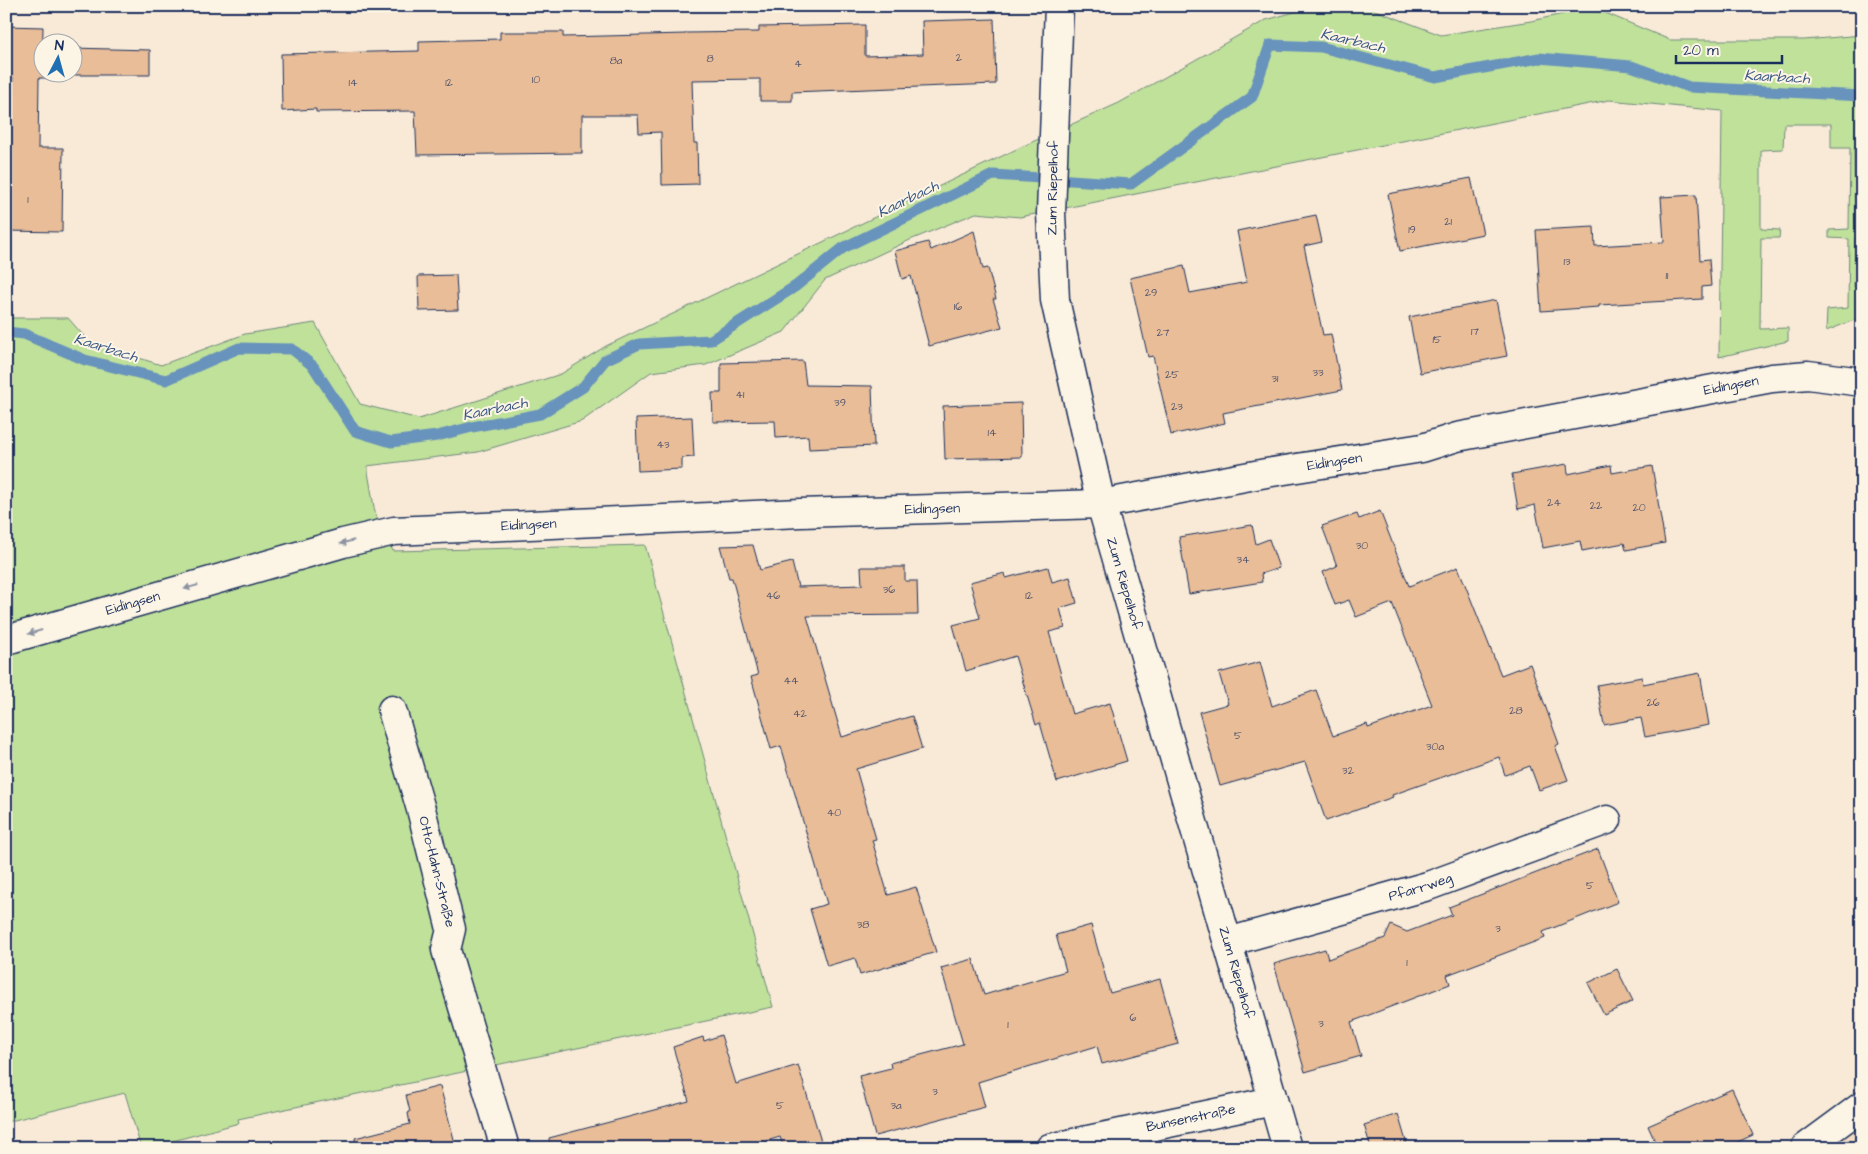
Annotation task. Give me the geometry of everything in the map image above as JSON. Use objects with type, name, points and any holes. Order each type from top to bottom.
[{"type":"street","name":"Zum Riepelhof","points":[[1059,6],[1051,213],[1055,300],[1101,504],[1287,1148]]},
{"type":"street","name":"Eidingsen","points":[[6,640],[342,543],[394,531],[800,513],[1101,504],[1266,473],[1422,448],[1457,437],[1772,378],[1808,375],[1862,382]]},
{"type":"street","name":"Otto-Hahn-Straße","points":[[392,710],[422,813],[451,929],[446,950],[505,1148]]},
{"type":"street","name":"Pfarrweg","points":[[1228,942],[1428,886],[1607,820]]},
{"type":"street","name":"Bunsenstraße","points":[[1050,1148],[1272,1101]]},
{"type":"street","points":[[1805,1148],[1862,1106]]},
{"type":"shaded area","points":[[1862,1120],[1862,1148],[1829,1148],[1858,1123]]},
{"type":"green space","points":[[1316,6],[1364,6],[1441,35],[1531,21],[1577,11],[1603,12],[1670,40],[1804,40],[1862,35],[1862,148],[1854,149],[1855,229],[1862,229],[1862,238],[1855,238],[1854,287],[1862,287],[1862,314],[1857,319],[1826,331],[1827,310],[1848,308],[1849,239],[1829,238],[1829,230],[1849,229],[1850,148],[1831,148],[1831,124],[1784,124],[1783,149],[1761,150],[1761,229],[1780,230],[1779,238],[1761,238],[1760,329],[1788,328],[1788,341],[1719,357],[1722,111],[1609,100],[1020,217],[976,213],[910,240],[825,280],[784,332],[706,365],[651,372],[582,421],[478,452],[367,466],[375,513],[393,551],[645,545],[773,1007],[238,1119],[239,1123],[147,1148],[141,1148],[125,1093],[6,1122],[6,318],[68,318],[89,342],[161,365],[245,334],[315,323],[360,404],[419,419],[561,374],[606,346],[1021,147],[1119,103],[1266,20]]},
{"type":"building","points":[[994,19],[996,84],[792,92],[792,101],[760,101],[760,79],[692,80],[694,143],[697,143],[698,184],[662,185],[661,132],[639,133],[638,115],[582,115],[582,153],[417,155],[415,111],[316,112],[316,109],[282,111],[281,54],[419,51],[419,41],[500,39],[500,32],[563,32],[563,37],[759,32],[759,27],[865,25],[865,56],[923,54],[922,21]]},
{"type":"building","points":[[6,26],[43,27],[43,32],[32,32],[32,82],[39,82],[38,148],[63,148],[62,232],[6,231],[6,182],[10,182],[13,77],[6,77]]},
{"type":"building","points":[[82,48],[150,50],[150,75],[82,75]]},
{"type":"building","points":[[1471,178],[1483,234],[1400,251],[1388,194]]},
{"type":"building","points":[[1696,195],[1700,260],[1709,259],[1711,286],[1702,287],[1702,299],[1599,305],[1599,307],[1541,311],[1536,230],[1594,227],[1595,246],[1664,242],[1661,197]]},
{"type":"building","points":[[1316,215],[1322,242],[1304,246],[1323,335],[1331,334],[1342,390],[1223,413],[1225,423],[1171,435],[1153,356],[1148,357],[1130,278],[1184,266],[1190,293],[1247,282],[1237,231]]},
{"type":"building","points":[[974,231],[983,269],[988,268],[996,299],[993,299],[1002,327],[929,346],[911,276],[902,279],[895,251],[928,242],[931,250]]},
{"type":"building","points":[[456,275],[458,310],[419,311],[418,276]]},
{"type":"building","points":[[1496,300],[1507,356],[1420,373],[1409,317]]},
{"type":"building","points":[[803,361],[806,385],[872,386],[874,446],[809,449],[808,436],[776,438],[775,421],[713,422],[712,393],[721,393],[721,363]]},
{"type":"building","points":[[1021,403],[1022,457],[945,459],[943,406]]},
{"type":"building","points":[[692,417],[694,457],[682,458],[682,469],[638,471],[636,419]]},
{"type":"building","points":[[1567,464],[1568,474],[1611,465],[1612,473],[1652,466],[1665,543],[1626,550],[1624,543],[1582,551],[1580,541],[1543,548],[1535,505],[1518,509],[1512,474]]},
{"type":"building","points":[[1380,511],[1409,586],[1458,567],[1501,675],[1530,664],[1559,744],[1555,746],[1568,780],[1539,790],[1530,766],[1505,775],[1499,757],[1326,821],[1305,762],[1220,786],[1199,712],[1228,704],[1219,673],[1260,662],[1272,706],[1316,690],[1333,736],[1367,724],[1368,728],[1432,705],[1392,603],[1356,617],[1349,600],[1335,605],[1323,572],[1337,566],[1322,526],[1357,514],[1359,519]]},
{"type":"building","points":[[1252,525],[1256,544],[1269,539],[1279,568],[1261,574],[1262,582],[1189,594],[1179,537]]},
{"type":"building","points":[[753,545],[760,570],[792,562],[798,587],[862,585],[861,567],[905,567],[905,581],[917,581],[918,615],[807,616],[842,737],[912,716],[922,749],[856,769],[876,839],[872,840],[888,895],[916,887],[936,952],[860,975],[855,958],[827,966],[810,909],[827,904],[781,746],[771,749],[751,677],[758,675],[732,578],[729,578],[720,546]]},
{"type":"building","points":[[1048,567],[1052,582],[1070,577],[1077,603],[1060,608],[1065,628],[1049,632],[1072,714],[1110,703],[1127,761],[1057,782],[1040,723],[1036,725],[1015,656],[966,671],[953,625],[980,618],[970,582],[1005,573],[1006,578]]},
{"type":"building","points":[[1700,673],[1709,725],[1645,737],[1641,718],[1604,725],[1597,685],[1642,677],[1643,684]]},
{"type":"building","points":[[1598,849],[1618,902],[1543,932],[1545,938],[1447,975],[1450,984],[1351,1022],[1361,1056],[1305,1072],[1274,964],[1325,949],[1328,959],[1385,938],[1391,925],[1407,932],[1452,915],[1449,907]]},
{"type":"building","points":[[1091,925],[1110,993],[1160,979],[1178,1044],[1102,1064],[1097,1046],[978,1082],[985,1107],[875,1136],[859,1076],[891,1068],[890,1063],[963,1044],[941,968],[973,959],[984,995],[1066,971],[1056,935]]},
{"type":"building","points":[[1617,969],[1633,1001],[1604,1015],[1588,983]]},
{"type":"building","points":[[721,1035],[736,1084],[798,1065],[823,1148],[784,1148],[780,1137],[743,1148],[550,1148],[549,1138],[689,1101],[673,1047],[703,1037],[704,1041]]},
{"type":"building","points":[[440,1086],[455,1143],[437,1148],[356,1148],[355,1138],[410,1124],[408,1113],[410,1112],[406,1095]]},
{"type":"building","points":[[1732,1089],[1753,1135],[1724,1148],[1658,1148],[1648,1126]]},
{"type":"building","points":[[1398,1114],[1408,1148],[1371,1148],[1364,1125]]},
{"type":"waterway","name":"Kaarbach","points":[[6,332],[24,334],[85,360],[166,380],[239,348],[292,349],[313,366],[355,431],[391,442],[437,436],[540,414],[583,387],[605,360],[639,344],[711,340],[796,286],[843,248],[993,175],[1131,184],[1252,97],[1270,45],[1321,47],[1435,77],[1539,58],[1631,66],[1689,87],[1862,96]]}]
